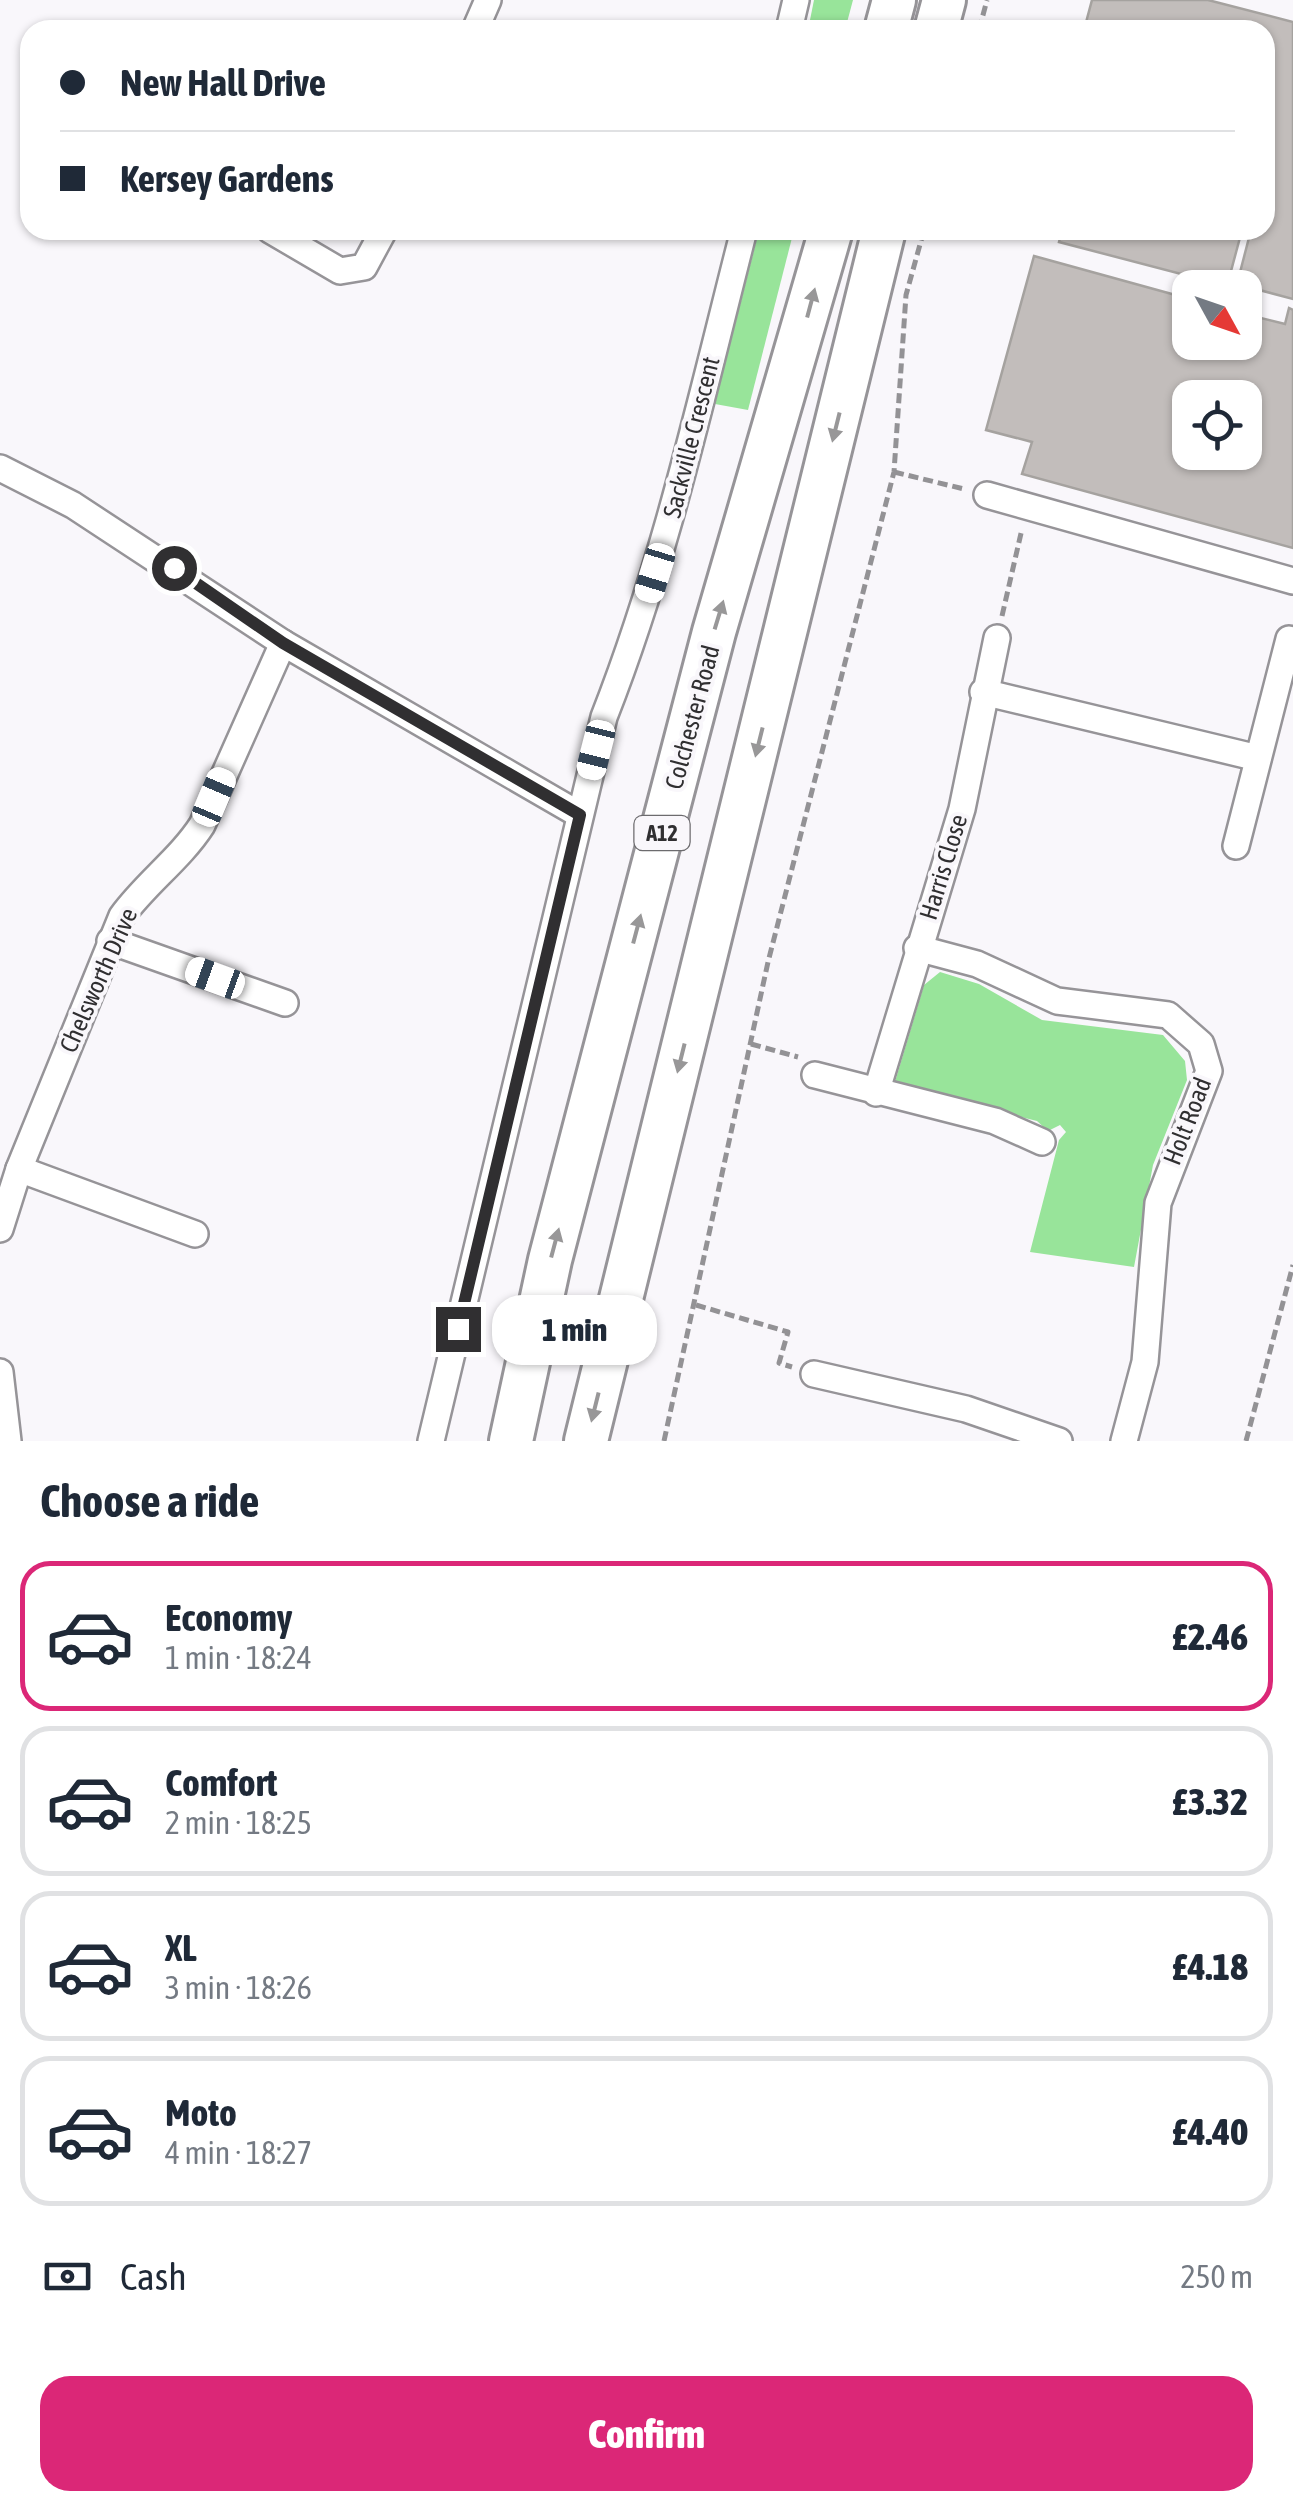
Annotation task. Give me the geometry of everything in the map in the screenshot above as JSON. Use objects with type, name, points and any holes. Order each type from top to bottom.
[{"type":"highway","name":"Colchester Road","points":[[511,1441],[550,1260],[714,632],[828,240]]},
{"type":"highway","points":[[586,1441],[882,240]]},
{"type":"street","points":[[287,240],[340,271],[364,267],[379,240]]},
{"type":"street","name":"Sackville Crescent","points":[[431,1441],[604,717],[636,636],[675,510],[742,240]]},
{"type":"street","points":[[0,468],[74,505],[283,643],[580,815]]},
{"type":"street","points":[[987,495],[1293,581]]},
{"type":"street","name":"Harris Close","points":[[876,1093],[958,823],[997,638]]},
{"type":"street","points":[[1236,846],[1289,640]]},
{"type":"street","name":"Chelsworth Drive","points":[[0,1229],[19,1168],[110,941],[137,895],[189,845],[202,825],[283,643]]},
{"type":"street","points":[[984,692],[1258,758]]},
{"type":"street","points":[[110,941],[285,1003]]},
{"type":"street","name":"Holt Road","points":[[917,948],[977,964],[1056,1001],[1168,1016],[1201,1044],[1208,1071],[1158,1204],[1145,1362],[1124,1441]]},
{"type":"street","points":[[815,1075],[995,1121],[1042,1142]]},
{"type":"street","points":[[19,1168],[194,1234]]},
{"type":"street","points":[[0,1372],[8,1441]]},
{"type":"street","points":[[814,1374],[966,1410],[1019,1436],[1058,1441]]},
{"type":"path","points":[[664,1441],[750,1044],[894,472],[906,295],[921,240]]},
{"type":"path","points":[[894,472],[987,495]]},
{"type":"path","points":[[997,638],[1027,507]]},
{"type":"path","points":[[750,1044],[810,1060],[815,1075]]},
{"type":"path","points":[[1246,1441],[1293,1265]]},
{"type":"path","points":[[696,1305],[788,1332],[780,1364],[814,1374]]},
{"type":"green space","points":[[814,0],[853,0],[848,20],[810,20]]},
{"type":"green space","points":[[756,240],[791,240],[748,410],[715,404]]},
{"type":"green space","points":[[940,972],[979,984],[1042,1020],[1163,1035],[1185,1061],[1187,1080],[1153,1165],[1134,1267],[1030,1252],[1059,1140],[1066,1132],[1060,1125],[1048,1131],[1037,1121],[894,1085],[924,985]]},
{"type":"building","points":[[1092,0],[1208,0],[1293,22],[1293,299],[1262,291],[1262,270],[1241,270],[1248,240],[1275,240],[1275,20],[1087,20]]},
{"type":"building","points":[[1060,240],[1239,240],[1231,270],[1172,272]]},
{"type":"building","points":[[1034,256],[1172,294],[1172,360],[1262,360],[1262,318],[1285,324],[1289,308],[1293,310],[1293,548],[1022,474],[1032,442],[986,430]]},
{"type":"route","points":[[174,568],[283,643],[580,815],[458,1329]]}]
